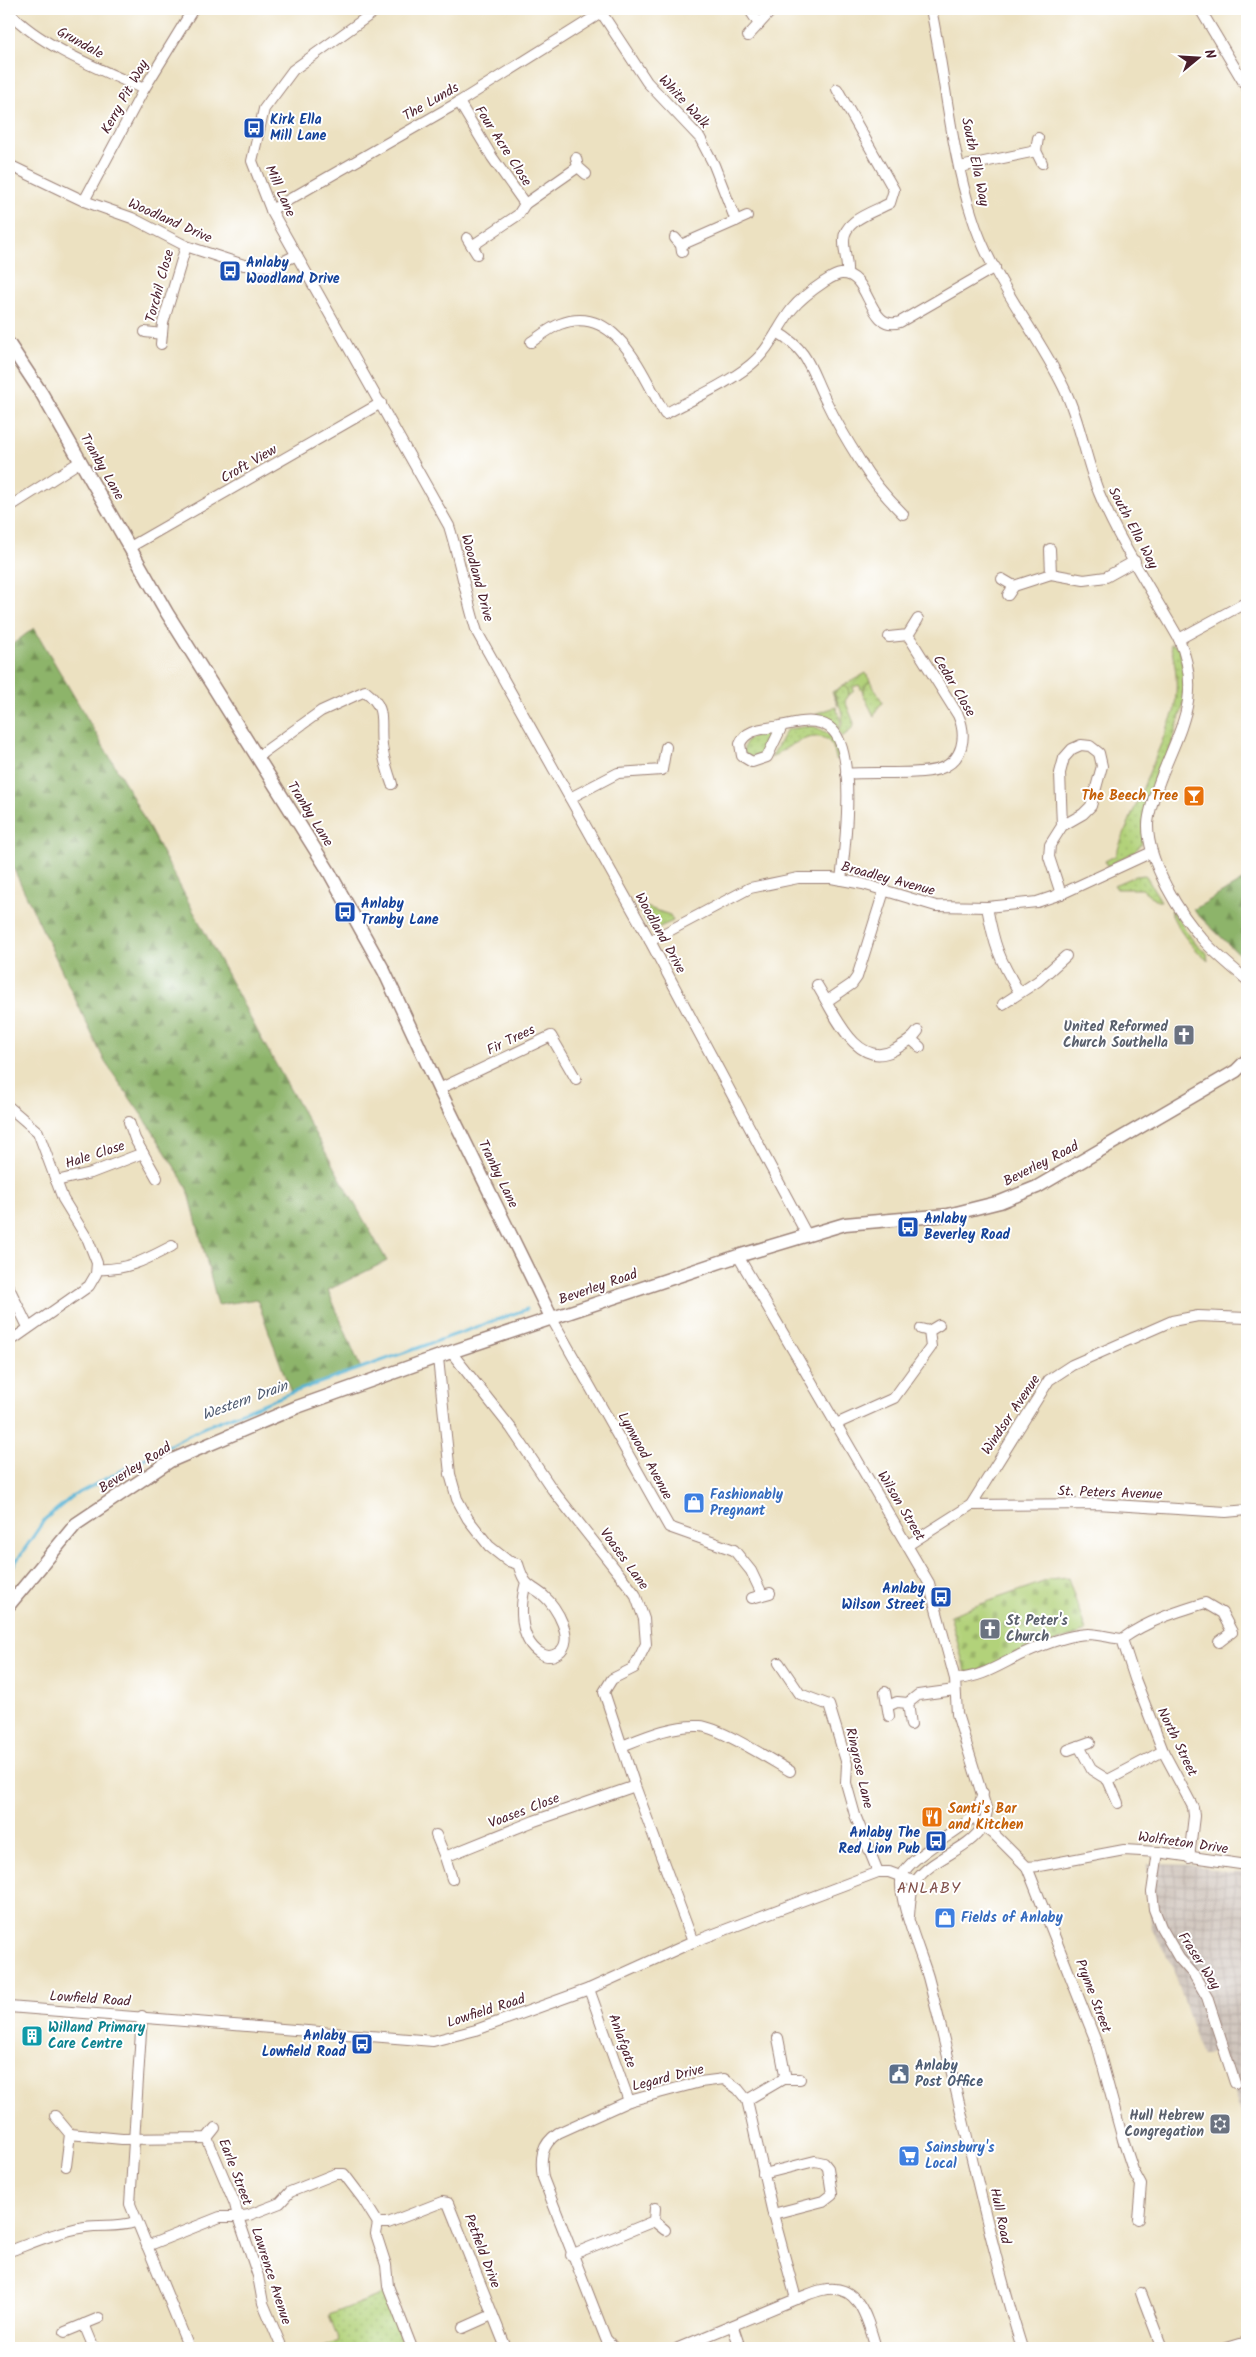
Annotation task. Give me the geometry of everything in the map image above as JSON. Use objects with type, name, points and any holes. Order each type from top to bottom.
[{"type":"main road","name":"Tranby Lane","points":[[9,344],[42,394],[167,613],[328,870],[384,970],[439,1089],[552,1319]]},
{"type":"main road","name":"Beverley Road","points":[[9,1605],[76,1524],[170,1461],[297,1407],[452,1352],[738,1256],[845,1224],[948,1215],[1000,1202],[1037,1187],[1241,1070],[1247,1060]]},
{"type":"street","name":"Kerry Pit Way","points":[[84,201],[144,89],[193,9]]},
{"type":"street","name":"Mill Lane","points":[[297,255],[272,210],[252,161],[264,109],[293,70],[378,9]]},
{"type":"street","points":[[749,9],[759,24]]},
{"type":"street","name":"South Ella Way","points":[[931,9],[960,167],[972,217],[994,267],[1063,385],[1073,407],[1098,491],[1179,639],[1188,663],[1191,692],[1189,706],[1150,813],[1148,835],[1152,852],[1162,877],[1187,919],[1205,942],[1247,980]]},
{"type":"street","points":[[1200,9],[1247,88]]},
{"type":"street","name":"The Lunds","points":[[272,210],[459,102],[600,11]]},
{"type":"street","name":"White Walk","points":[[600,11],[647,82],[700,138],[714,165],[736,221]]},
{"type":"street","name":"Grundale","points":[[9,12],[17,21],[74,58],[144,89]]},
{"type":"street","points":[[748,36],[770,12]]},
{"type":"street","points":[[837,89],[894,190],[890,203],[851,223],[847,229],[844,244],[847,274]]},
{"type":"street","name":"Four Acre Close","points":[[459,102],[492,157],[525,204]]},
{"type":"street","points":[[1038,138],[1036,151],[1042,163]]},
{"type":"street","points":[[960,167],[1036,151]]},
{"type":"street","name":"Woodland Drive","points":[[9,165],[84,201],[132,218],[186,246],[244,265],[273,266],[297,255],[449,526],[461,563],[469,605],[477,632],[650,941],[807,1235]]},
{"type":"street","name":"Four Acre Close","points":[[472,246],[518,215],[525,204],[580,167]]},
{"type":"street","points":[[680,245],[747,216]]},
{"type":"street","name":"Torchil Close","points":[[144,332],[162,339],[163,323],[186,246]]},
{"type":"street","points":[[531,342],[554,327],[570,322],[585,321],[605,327],[618,336],[626,347],[666,414],[746,368],[761,355],[791,310],[804,296],[836,275],[847,274],[857,281],[881,319],[892,324],[900,322],[994,267]]},
{"type":"street","points":[[776,332],[794,343],[803,352],[826,402],[860,461],[877,486],[903,514]]},
{"type":"street","name":"Croft View","points":[[130,547],[381,403]]},
{"type":"street","points":[[9,508],[81,461]]},
{"type":"street","points":[[1050,549],[1051,574]]},
{"type":"street","points":[[1002,579],[1011,590],[1051,574],[1084,580],[1106,577],[1135,561]]},
{"type":"street","points":[[1179,639],[1247,602]]},
{"type":"street","points":[[889,637],[908,635],[918,620]]},
{"type":"street","name":"Cedar Close","points":[[846,774],[930,772],[945,767],[954,761],[961,751],[964,740],[963,727],[958,715],[908,635]]},
{"type":"street","points":[[257,757],[321,711],[365,691],[377,700],[383,721],[382,745],[392,784]]},
{"type":"street","points":[[782,726],[805,721],[828,726],[840,741],[846,774],[847,838],[841,880]]},
{"type":"street","points":[[1062,826],[1060,773],[1064,758],[1072,749],[1090,746],[1098,753],[1102,766],[1091,806],[1083,814],[1062,826],[1050,845],[1049,857],[1062,894]]},
{"type":"street","points":[[570,798],[618,773],[662,770],[666,747]]},
{"type":"street","name":"Broadley Avenue","points":[[650,941],[750,888],[798,878],[841,880],[863,884],[884,892],[936,906],[987,907],[1037,902],[1062,894],[1152,852]]},
{"type":"street","points":[[827,1001],[852,984],[857,977],[884,892]]},
{"type":"street","points":[[987,907],[993,941],[1001,962],[1019,992]]},
{"type":"street","points":[[1003,1004],[1019,992],[1038,982],[1066,956]]},
{"type":"street","points":[[817,985],[840,1026],[860,1048],[873,1055],[887,1054],[916,1043],[918,1031]]},
{"type":"street","name":"Fir Trees","points":[[439,1089],[551,1036],[576,1079]]},
{"type":"street","points":[[9,1107],[38,1132],[67,1208],[88,1240],[97,1263],[97,1269],[89,1286],[9,1342]]},
{"type":"street","name":"Hale Close","points":[[129,1122],[157,1178]]},
{"type":"street","name":"Hale Close","points":[[56,1181],[100,1170],[143,1153]]},
{"type":"street","points":[[97,1269],[116,1269],[136,1265],[172,1246]]},
{"type":"street","name":"Wilson Street","points":[[738,1256],[929,1583],[955,1684],[957,1714],[983,1792],[987,1811],[983,1826]]},
{"type":"street","points":[[9,1288],[28,1327]]},
{"type":"street","name":"Windsor Avenue","points":[[908,1545],[971,1505],[1049,1380],[1072,1365],[1172,1321],[1198,1316],[1247,1318]]},
{"type":"street","name":"Lynwood Avenue","points":[[552,1319],[669,1527],[734,1550],[751,1571],[761,1595]]},
{"type":"street","points":[[836,1424],[894,1398],[931,1347],[925,1330],[939,1325]]},
{"type":"street","name":"Voases Lane","points":[[452,1352],[511,1428],[552,1489],[635,1594],[644,1619],[646,1644],[634,1668],[612,1679],[604,1692],[635,1786],[693,1942]]},
{"type":"street","points":[[438,1358],[450,1474],[457,1499],[468,1519],[489,1546],[508,1561],[518,1564],[526,1582],[553,1605],[565,1633],[564,1645],[559,1653],[550,1657],[541,1654],[532,1646],[526,1635],[522,1604],[526,1582]]},
{"type":"street","name":"St. Peters Avenue","points":[[971,1505],[1097,1504],[1226,1512],[1247,1510]]},
{"type":"street","points":[[885,1692],[888,1711],[896,1702],[908,1703],[918,1695],[972,1679],[1010,1662],[1020,1655],[1075,1636],[1089,1634],[1122,1639],[1133,1631],[1171,1614],[1205,1603],[1222,1613],[1232,1632],[1219,1642]]},
{"type":"street","name":"North Street","points":[[1122,1639],[1138,1688],[1164,1751],[1194,1807],[1189,1858]]},
{"type":"street","name":"Ringrose Lane","points":[[779,1663],[800,1694],[829,1705],[847,1764],[846,1783],[855,1816],[878,1872]]},
{"type":"street","points":[[908,1703],[911,1725]]},
{"type":"street","points":[[622,1746],[664,1730],[702,1726],[745,1745],[778,1770],[790,1771]]},
{"type":"street","points":[[1068,1750],[1090,1742]]},
{"type":"street","points":[[1079,1746],[1092,1770],[1108,1780],[1118,1803]]},
{"type":"street","points":[[1108,1780],[1164,1751]]},
{"type":"street","name":"Voases Close","points":[[445,1857],[534,1821],[635,1786]]},
{"type":"street","points":[[909,1916],[900,1894],[902,1876],[917,1858],[972,1818],[978,1810],[983,1792]]},
{"type":"street","points":[[972,1818],[994,1834],[1027,1867]]},
{"type":"street","points":[[909,1916],[910,1896],[916,1882],[926,1870],[970,1840],[983,1826]]},
{"type":"street","points":[[436,1835],[452,1879]]},
{"type":"street","name":"Wolfreton Drive","points":[[1027,1867],[1124,1850],[1158,1852],[1247,1865]]},
{"type":"street","name":"Fraser Way","points":[[1158,1852],[1152,1892],[1154,1910],[1161,1927],[1179,1958],[1194,1975],[1207,1997],[1235,2083]]},
{"type":"street","name":"Pryme Street","points":[[1027,1867],[1097,2044],[1123,2140],[1133,2170],[1141,2185],[1138,2218]]},
{"type":"street","points":[[878,1872],[902,1876],[916,1882]]},
{"type":"street","name":"Lowfield Road","points":[[9,2007],[142,2016],[433,2041],[455,2037],[476,2030],[589,1989],[693,1942],[878,1872]]},
{"type":"street","name":"Hull Road","points":[[909,1916],[941,2023],[976,2171],[987,2227],[1022,2348]]},
{"type":"street","name":"Anlafgate","points":[[589,1989],[629,2101]]},
{"type":"street","points":[[142,2016],[130,2204],[135,2222],[147,2246],[189,2348]]},
{"type":"street","points":[[778,2038],[785,2074],[783,2079]]},
{"type":"street","name":"Legard Drive","points":[[614,2348],[608,2343],[543,2178],[540,2161],[548,2140],[558,2133],[629,2101],[700,2082],[724,2079],[738,2089],[746,2100]]},
{"type":"street","points":[[796,2299],[772,2214],[746,2100],[783,2079],[800,2079]]},
{"type":"street","points":[[55,2116],[70,2134],[66,2166]]},
{"type":"street","name":"Earle Street","points":[[207,2138],[215,2128]]},
{"type":"street","name":"Earle Street","points":[[70,2134],[122,2139],[207,2138]]},
{"type":"street","name":"Earle Street","points":[[207,2138],[235,2204],[238,2217]]},
{"type":"street","points":[[763,2174],[815,2161],[824,2164],[828,2168],[833,2190],[832,2194],[823,2201],[772,2214]]},
{"type":"street","points":[[238,2217],[249,2215],[280,2203],[290,2192],[317,2181],[335,2174],[344,2174],[378,2223],[376,2234],[386,2265],[388,2286],[412,2348]]},
{"type":"street","name":"Petfield Drive","points":[[378,2223],[388,2224],[442,2202],[448,2203],[506,2348]]},
{"type":"street","points":[[654,2221],[655,2208]]},
{"type":"street","name":"Lawrence Avenue","points":[[147,2246],[220,2217],[238,2217],[258,2276],[263,2303],[282,2348]]},
{"type":"street","points":[[572,2255],[654,2221]]},
{"type":"street","points":[[654,2221],[665,2230]]},
{"type":"street","points":[[9,2251],[68,2230],[86,2227],[120,2227],[135,2222]]},
{"type":"street","points":[[678,2348],[733,2327],[796,2299],[822,2290],[831,2289],[850,2294],[864,2311],[876,2348]]},
{"type":"street","points":[[1141,2293],[1162,2348]]},
{"type":"street","points":[[463,2328],[492,2315]]},
{"type":"street","points":[[65,2332],[99,2318]]},
{"type":"street","points":[[84,2324],[94,2348]]},
{"type":"street","points":[[733,2327],[740,2348]]},
{"type":"street","points":[[1227,2348],[1247,2342]]},
{"type":"shaded area","points":[[1147,1864],[1190,1865],[1232,1873],[1247,1872],[1247,2131],[1219,2051],[1202,2056],[1172,1965],[1151,1927]]},
{"type":"green space","points":[[34,628],[125,783],[261,1038],[387,1261],[328,1290],[361,1369],[291,1393],[257,1299],[218,1305],[188,1189],[150,1127],[105,1062],[9,859],[9,647]]},
{"type":"green space","points":[[1170,644],[1179,646],[1187,693],[1141,845],[1134,852],[1107,866],[1105,861],[1115,856],[1174,712],[1176,678]]},
{"type":"green space","points":[[866,673],[870,681],[865,686],[863,693],[859,685],[853,687],[854,691],[849,695],[848,687],[843,686],[834,693],[838,706],[832,692]]},
{"type":"green space","points":[[870,681],[883,703],[879,706],[874,716],[863,694],[865,686]]},
{"type":"green space","points":[[843,686],[848,686],[849,695],[845,701],[854,723],[851,730],[842,737],[838,731],[841,727],[842,712],[834,693]]},
{"type":"green space","points":[[836,707],[841,722],[837,729],[825,720],[817,717],[817,713]]},
{"type":"green space","points":[[812,726],[833,738],[841,760],[836,759],[833,747],[827,740],[819,737],[799,741],[771,758],[787,729]]},
{"type":"green space","points":[[766,732],[772,734],[765,754],[750,757],[744,753],[747,741]]},
{"type":"green space","points":[[1145,875],[1161,901],[1157,901],[1142,889],[1117,889],[1114,885],[1135,876]]},
{"type":"green space","points":[[1247,878],[1247,962],[1193,910]]},
{"type":"green space","points":[[643,906],[670,915],[673,921],[655,929],[648,926],[639,909]]},
{"type":"green space","points":[[1172,910],[1194,942],[1207,953],[1208,961],[1181,932],[1170,911]]},
{"type":"green space","points":[[1068,1578],[1086,1631],[970,1673],[965,1670],[950,1615],[1049,1580]]},
{"type":"green space","points":[[385,2293],[404,2348],[321,2348],[339,2341],[329,2315]]},
{"type":"waterway","name":"Western Drain","points":[[9,1572],[45,1519],[73,1496],[204,1427],[291,1393],[527,1309]]},
{"type":"place","name":"Kirk Ella Mill Lane","points":[[254,128]]},
{"type":"place","name":"Anlaby Woodland Drive","points":[[230,271]]},
{"type":"place","name":"The Beech Tree","points":[[1194,796]]},
{"type":"place","name":"Anlaby Tranby Lane","points":[[345,912]]},
{"type":"place","name":"United Reformed Church Southella","points":[[1184,1035]]},
{"type":"place","name":"Anlaby Beverley Road","points":[[908,1227]]},
{"type":"place","name":"Fashionably Pregnant","points":[[694,1503]]},
{"type":"place","name":"Anlaby Wilson Street","points":[[941,1597]]},
{"type":"place","name":"St Peter's Church","points":[[990,1629]]},
{"type":"place","name":"Santi's Bar and Kitchen","points":[[932,1817]]},
{"type":"place","name":"Anlaby The Red Lion Pub","points":[[936,1841]]},
{"type":"place","name":"Fields of Anlaby","points":[[945,1918]]},
{"type":"place","name":"Willand Primary Care Centre","points":[[32,2036]]},
{"type":"place","name":"Anlaby Lowfield Road","points":[[362,2044]]},
{"type":"place","name":"Anlaby Post Office","points":[[899,2074]]},
{"type":"place","name":"Hull Hebrew Congregation","points":[[1220,2124]]},
{"type":"place","name":"Sainsbury's Local","points":[[909,2156]]},
{"type":"district","name":"ANLABY","points":[[929,1888]]}]
